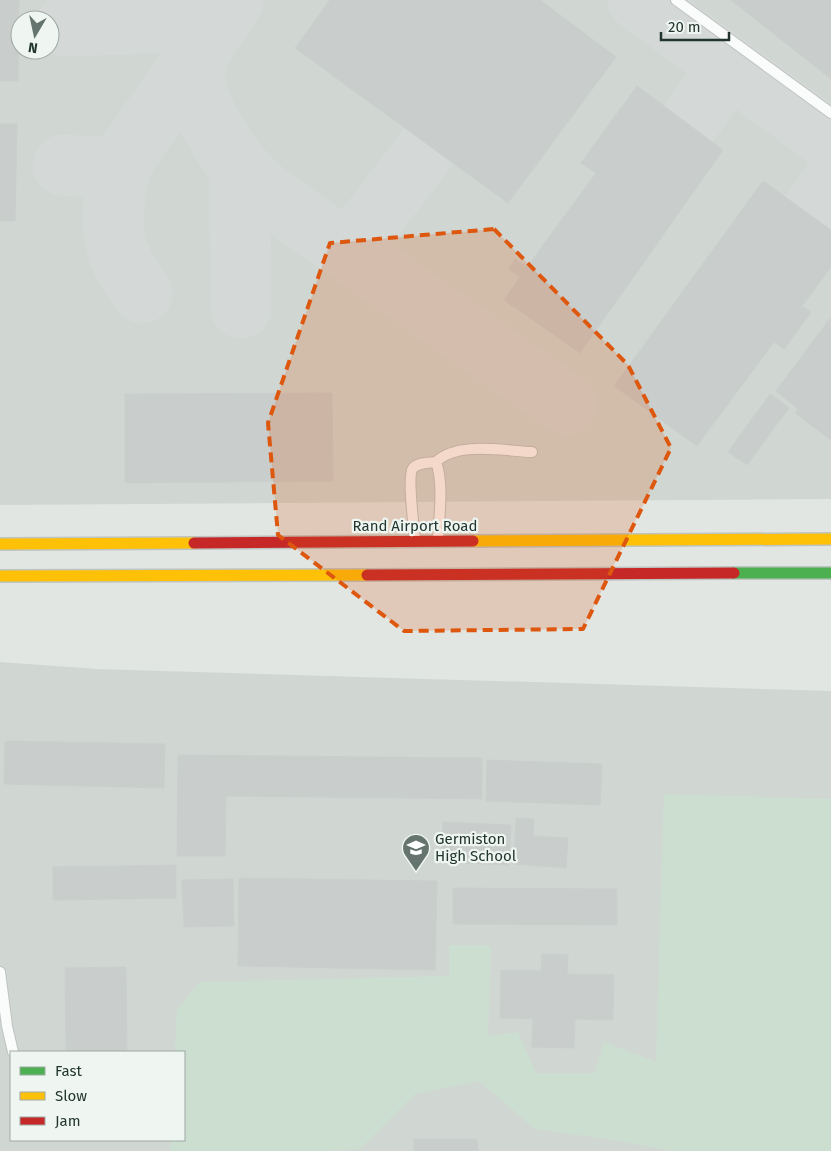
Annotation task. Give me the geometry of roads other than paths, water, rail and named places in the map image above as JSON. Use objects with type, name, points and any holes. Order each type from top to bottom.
[{"type":"street","name":"Rand Airport Road","points":[[0,544],[399,542],[413,546],[438,541],[831,539]]},
{"type":"street","points":[[432,564],[447,575]]},
{"type":"street","points":[[0,576],[831,573]]},
{"type":"lane","points":[[676,0],[831,113]]},
{"type":"lane","points":[[413,546],[410,483],[414,467],[419,464],[436,462],[447,454],[462,450],[532,452]]},
{"type":"lane","points":[[436,462],[439,469],[440,483],[438,541]]},
{"type":"lane","points":[[0,972],[7,1026],[13,1051]]},
{"type":"place","name":"Germiston High School","points":[[416,872]]}]
